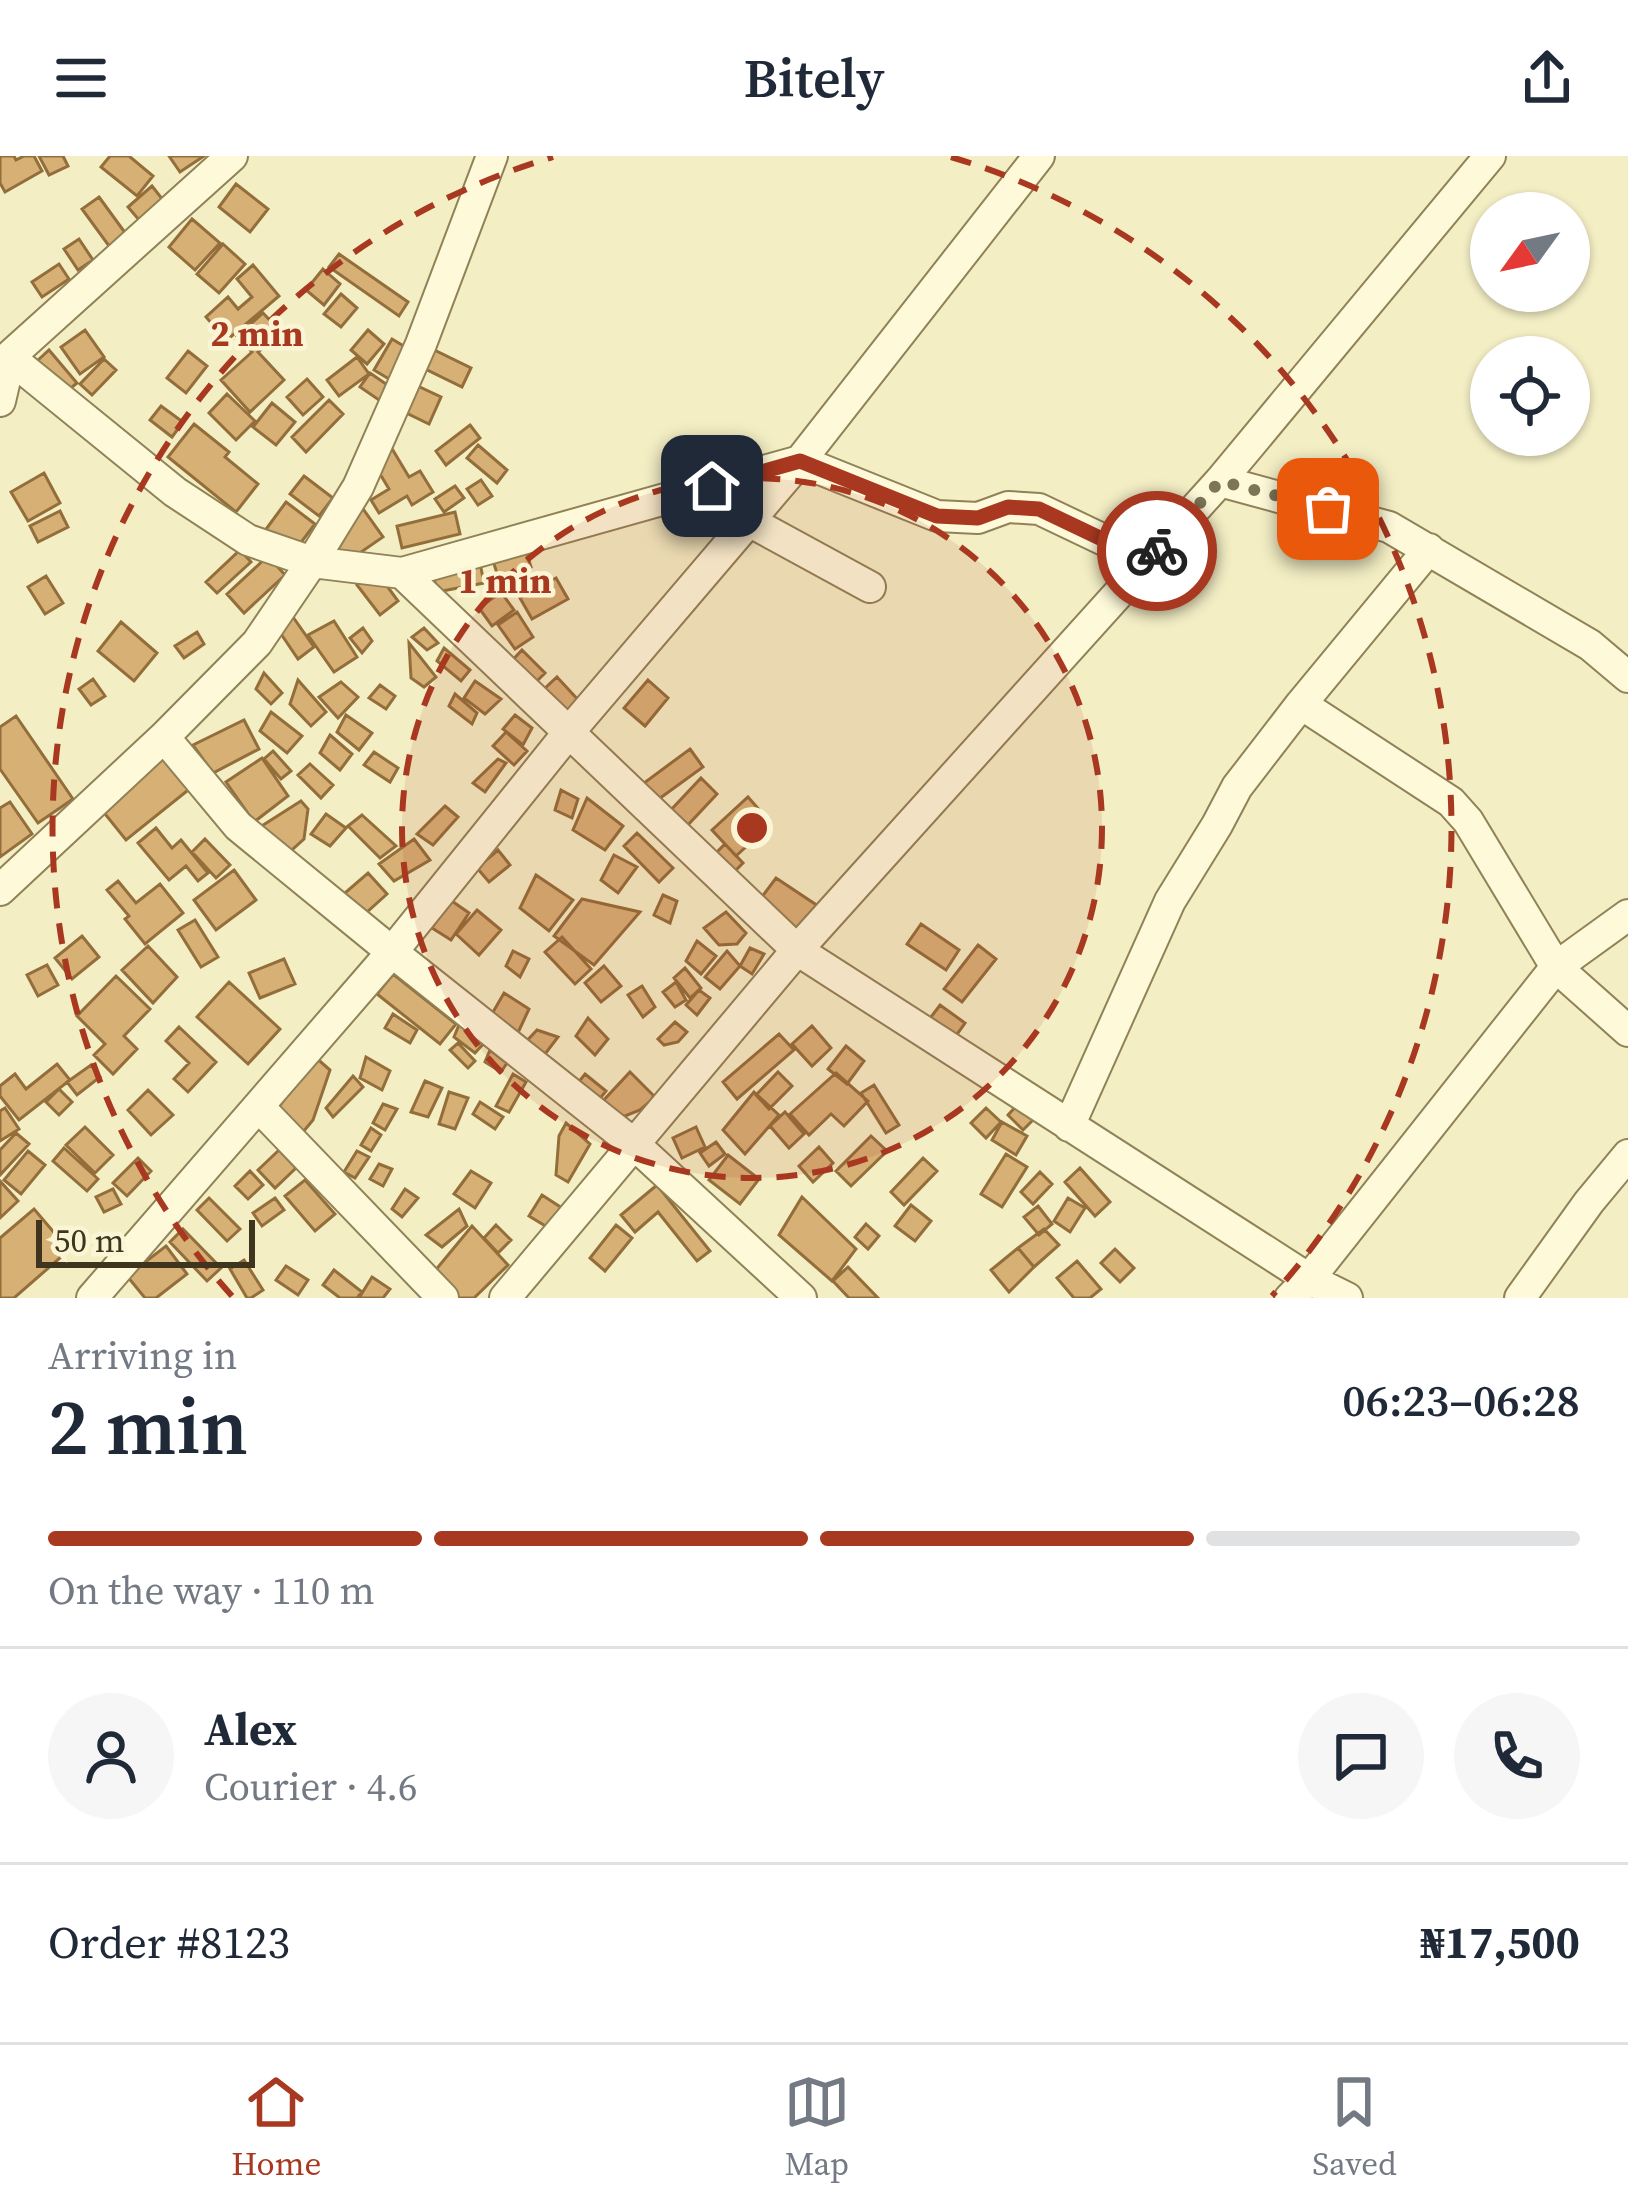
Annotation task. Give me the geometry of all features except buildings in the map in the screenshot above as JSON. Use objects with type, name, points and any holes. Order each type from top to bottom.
[{"type":"street","points":[[0,401],[5,362],[232,156]]},
{"type":"street","points":[[0,890],[257,643],[312,562],[358,487],[421,344],[492,156]]},
{"type":"street","points":[[505,1298],[797,950],[1220,481],[1490,156]]},
{"type":"street","points":[[92,1298],[392,952],[568,732],[800,461],[1023,161]]},
{"type":"street","points":[[5,362],[175,492],[248,540],[312,562],[402,573],[800,461],[937,516],[978,518],[1008,507],[1039,509],[1148,561]]},
{"type":"street","points":[[1220,481],[1389,527],[1590,645],[1628,677]]},
{"type":"street","points":[[749,521],[870,587]]},
{"type":"street","points":[[1069,1126],[1170,901],[1237,787],[1429,549]]},
{"type":"street","points":[[402,573],[797,950],[1069,1126],[1299,1288],[1347,1298]]},
{"type":"street","points":[[1300,704],[1451,802],[1468,821],[1556,967],[1628,1031]]},
{"type":"street","points":[[164,737],[238,826],[634,1144],[801,1298]]},
{"type":"street","points":[[1299,1288],[1556,967],[1628,915]]},
{"type":"street","points":[[259,1107],[443,1298]]},
{"type":"street","points":[[1520,1298],[1628,1155]]},
{"type":"way so far","points":[[1157,551],[1220,481],[1328,509]]},
{"type":"route","points":[[712,486],[800,461],[937,516],[978,518],[1008,507],[1039,509],[1148,561],[1157,551]]}]
